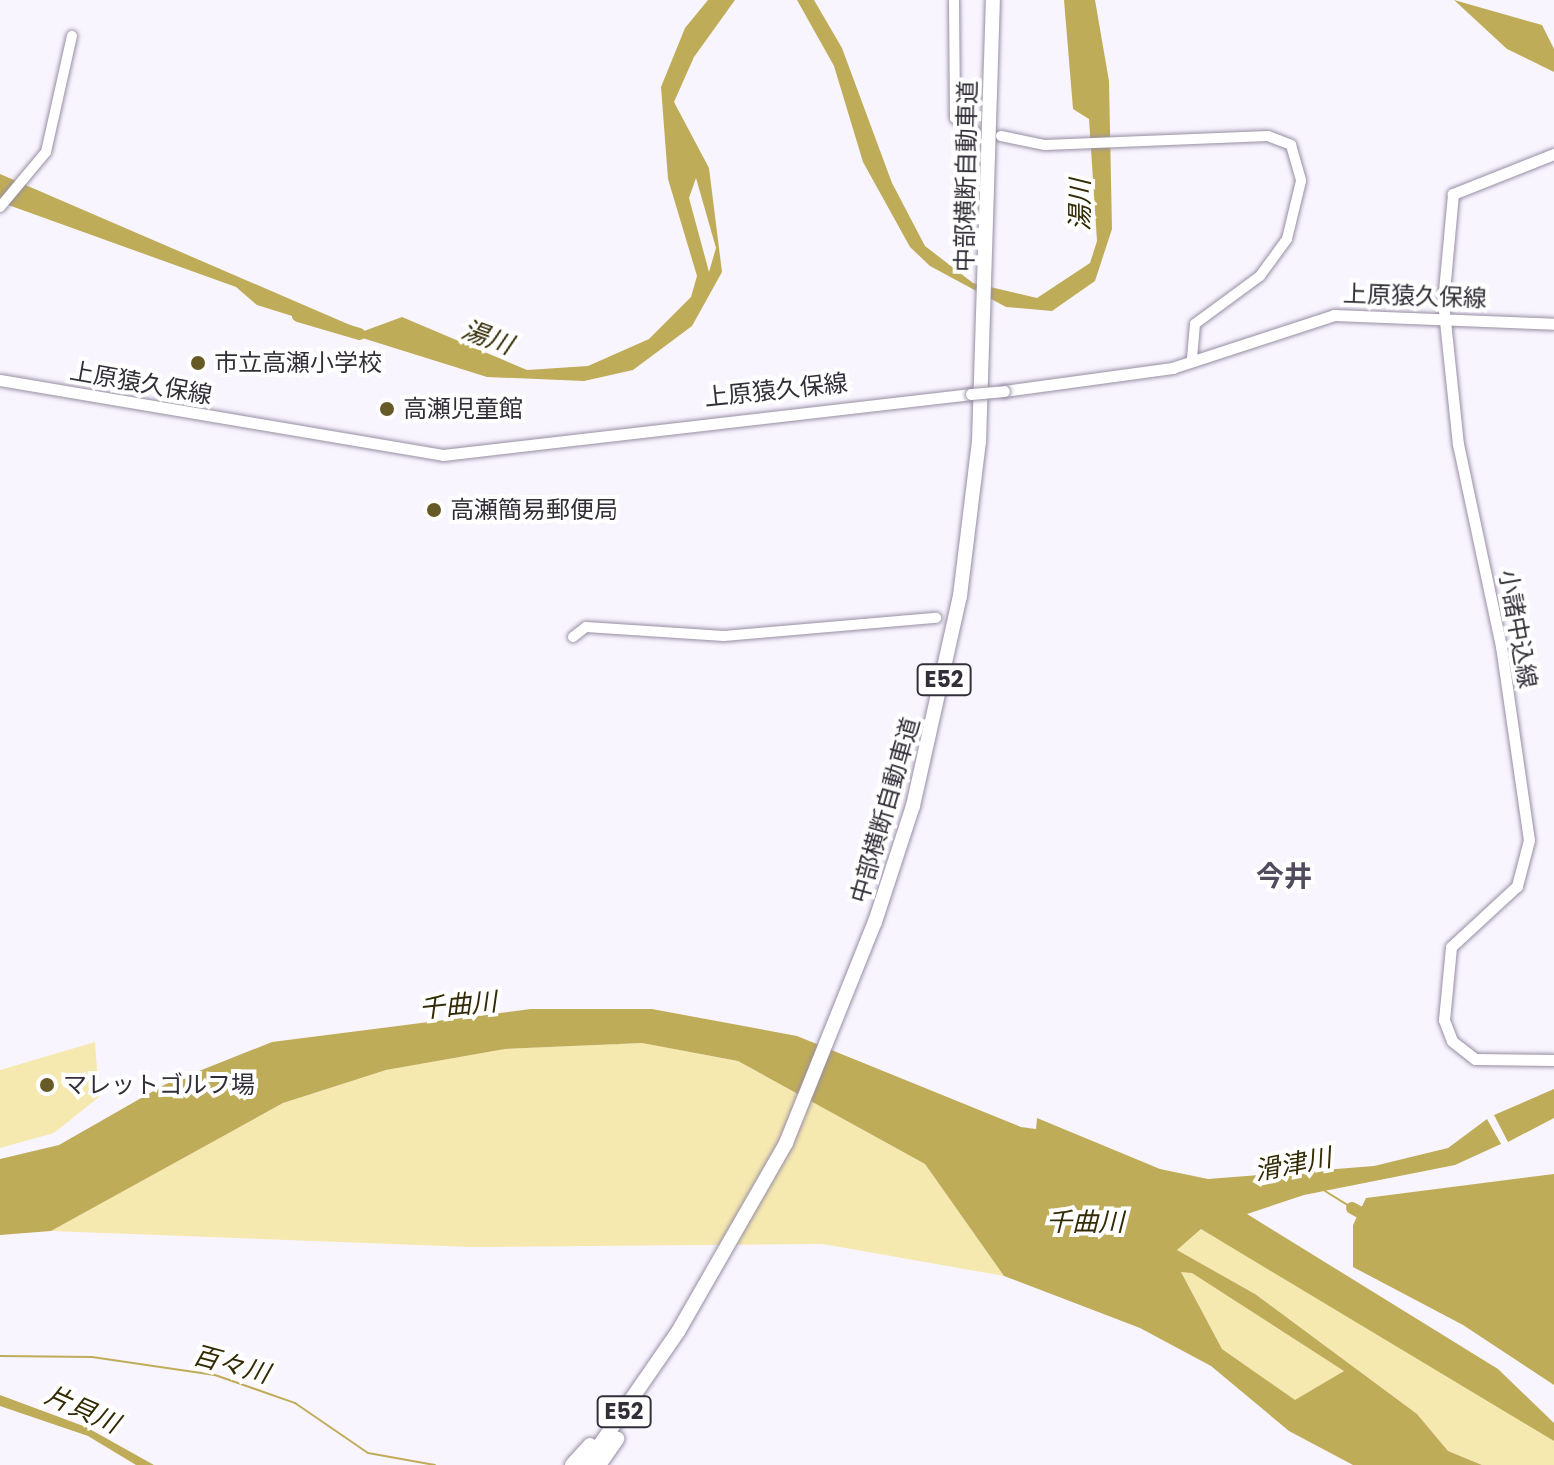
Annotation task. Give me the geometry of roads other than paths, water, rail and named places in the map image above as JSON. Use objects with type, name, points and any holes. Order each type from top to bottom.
[{"type":"highway","name":"中部横断自動車道","points":[[586,1465],[662,1358],[786,1143],[834,1027],[893,869],[946,671],[968,547],[986,318],[993,0]]},
{"type":"highway","points":[[572,1465],[662,1358]]},
{"type":"highway","points":[[599,1465],[662,1358]]},
{"type":"main road","name":"小諸中込線","points":[[1554,154],[1453,194],[1443,318],[1458,444],[1501,646],[1529,840],[1517,886],[1451,947],[1444,1020],[1452,1041],[1475,1059],[1554,1060]]},
{"type":"main road","name":"上原猿久保線","points":[[0,380],[443,455],[1004,391],[1192,362],[1322,317],[1443,318],[1554,324]]},
{"type":"street","points":[[954,0],[955,118],[973,130]]},
{"type":"street","points":[[0,207],[37,166],[72,36]]},
{"type":"street","points":[[1001,136],[1065,144],[1276,137],[1299,160],[1296,213],[1280,253],[1241,293],[1195,324],[1192,362]]},
{"type":"street","points":[[573,637],[586,627],[724,636],[936,618]]},
{"type":"water","name":"湯川","points":[[708,0],[735,0],[694,57],[674,102],[709,168],[722,272],[692,326],[633,370],[584,381],[487,377],[257,305],[236,287],[0,202],[0,174],[364,331],[402,317],[527,370],[588,366],[649,339],[691,297],[697,276],[668,179],[661,87],[685,28]],"holes":[[[696,178],[716,248],[709,272],[689,198]]]},
{"type":"water","name":"湯川","points":[[797,0],[814,0],[842,48],[892,183],[925,246],[973,283],[1037,298],[1090,263],[1097,241],[1089,119],[1073,109],[1064,0],[1095,0],[1109,81],[1112,229],[1095,281],[1052,311],[1006,307],[930,266],[910,247],[863,162],[834,66]]},
{"type":"water","points":[[1454,0],[1542,25],[1554,49],[1554,72],[1507,49]]},
{"type":"water","name":"千曲川","points":[[531,1009],[652,1009],[797,1036],[1021,1127],[1036,1129],[1037,1118],[1160,1169],[1208,1179],[1374,1166],[1448,1148],[1487,1119],[1501,1144],[1455,1165],[1304,1195],[1247,1214],[1498,1369],[1554,1423],[1554,1441],[1201,1229],[1177,1250],[1255,1294],[1417,1414],[1448,1451],[1482,1465],[1353,1465],[1289,1431],[1211,1366],[1140,1328],[1004,1276],[925,1164],[738,1061],[642,1043],[505,1049],[386,1070],[283,1103],[51,1231],[0,1235],[0,1159],[59,1145],[164,1085],[272,1042]],"holes":[[[1181,1272],[1192,1273],[1344,1371],[1295,1400],[1222,1349]]]},
{"type":"water","points":[[1554,1089],[1554,1118],[1508,1142],[1494,1115]]},
{"type":"water","points":[[1554,1174],[1554,1385],[1463,1325],[1353,1267],[1353,1225],[1366,1198]]},
{"type":"water","points":[[0,1395],[86,1427],[154,1465],[136,1465],[88,1436],[0,1406]]},
{"type":"waterway","points":[[298,316],[359,334]]},
{"type":"waterway","points":[[1325,1191],[1352,1208]]},
{"type":"waterway","points":[[1352,1208],[1374,1220]]},
{"type":"waterway","name":"百々川","points":[[0,1356],[92,1357],[215,1375],[295,1403],[368,1453],[435,1465]]},
{"type":"place","name":"市立高瀬小学校","points":[[198,363]]},
{"type":"place","name":"高瀬児童館","points":[[387,409]]},
{"type":"place","name":"高瀬簡易郵便局","points":[[434,510]]},
{"type":"place","name":"マレットゴルフ場","points":[[47,1085]]},
{"type":"district","name":"今井","points":[[1284,877]]},
{"type":"water label","name":"滑津川","points":[[1293,1165]]},
{"type":"water label","name":"片貝川","points":[[82,1410]]}]
